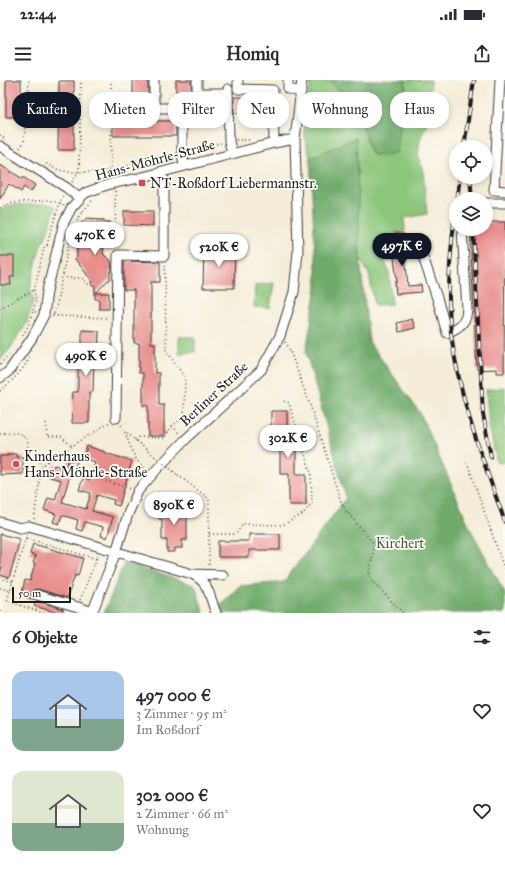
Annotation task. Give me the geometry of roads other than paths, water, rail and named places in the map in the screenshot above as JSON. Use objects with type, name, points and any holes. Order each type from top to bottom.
[{"type":"street","points":[[154,80],[154,92]]},
{"type":"street","points":[[196,80],[197,93],[228,91],[229,140],[232,154]]},
{"type":"street","points":[[238,80],[238,89],[273,90],[274,143]]},
{"type":"street","points":[[288,80],[288,89],[301,92]]},
{"type":"street","name":"Berliner Straße","points":[[301,92],[302,80]]},
{"type":"street","points":[[500,80],[494,190],[505,191]]},
{"type":"street","points":[[160,108],[182,108],[182,152],[184,166]]},
{"type":"street","name":"Berliner Straße","points":[[92,613],[116,552],[128,514],[138,491],[185,440],[261,370],[280,336],[294,292],[298,252],[295,139],[297,123]]},
{"type":"street","name":"Hans-Möhrle-Straße","points":[[0,378],[9,371],[32,338],[44,315],[47,291],[64,222],[72,207],[85,193],[104,186],[295,139]]},
{"type":"street","points":[[3,143],[80,198]]},
{"type":"street","points":[[116,418],[118,255],[164,256],[164,181],[162,172]]},
{"type":"street","points":[[493,203],[505,204]]},
{"type":"street","points":[[419,245],[447,333],[460,326],[466,318],[467,309],[462,236]]},
{"type":"street","points":[[0,522],[20,528],[29,526],[192,574],[205,583],[216,613]]},
{"type":"street","points":[[192,574],[223,575]]},
{"type":"street","points":[[37,595],[78,607],[92,613]]},
{"type":"railway","points":[[465,140],[474,80]]},
{"type":"railway","points":[[458,192],[459,184]]},
{"type":"railway","points":[[471,184],[471,192]]},
{"type":"railway","points":[[453,236],[449,301],[451,333],[455,358],[473,429],[505,522]]},
{"type":"railway","points":[[473,236],[483,414],[491,457]]},
{"type":"place","name":"NT-Roßdorf Liebermannstr.","points":[[142,183]]},
{"type":"place","name":"Kinderhaus Hans-Möhrle-Straße","points":[[16,464]]},
{"type":"park label","name":"Kirchert","points":[[400,543]]}]
